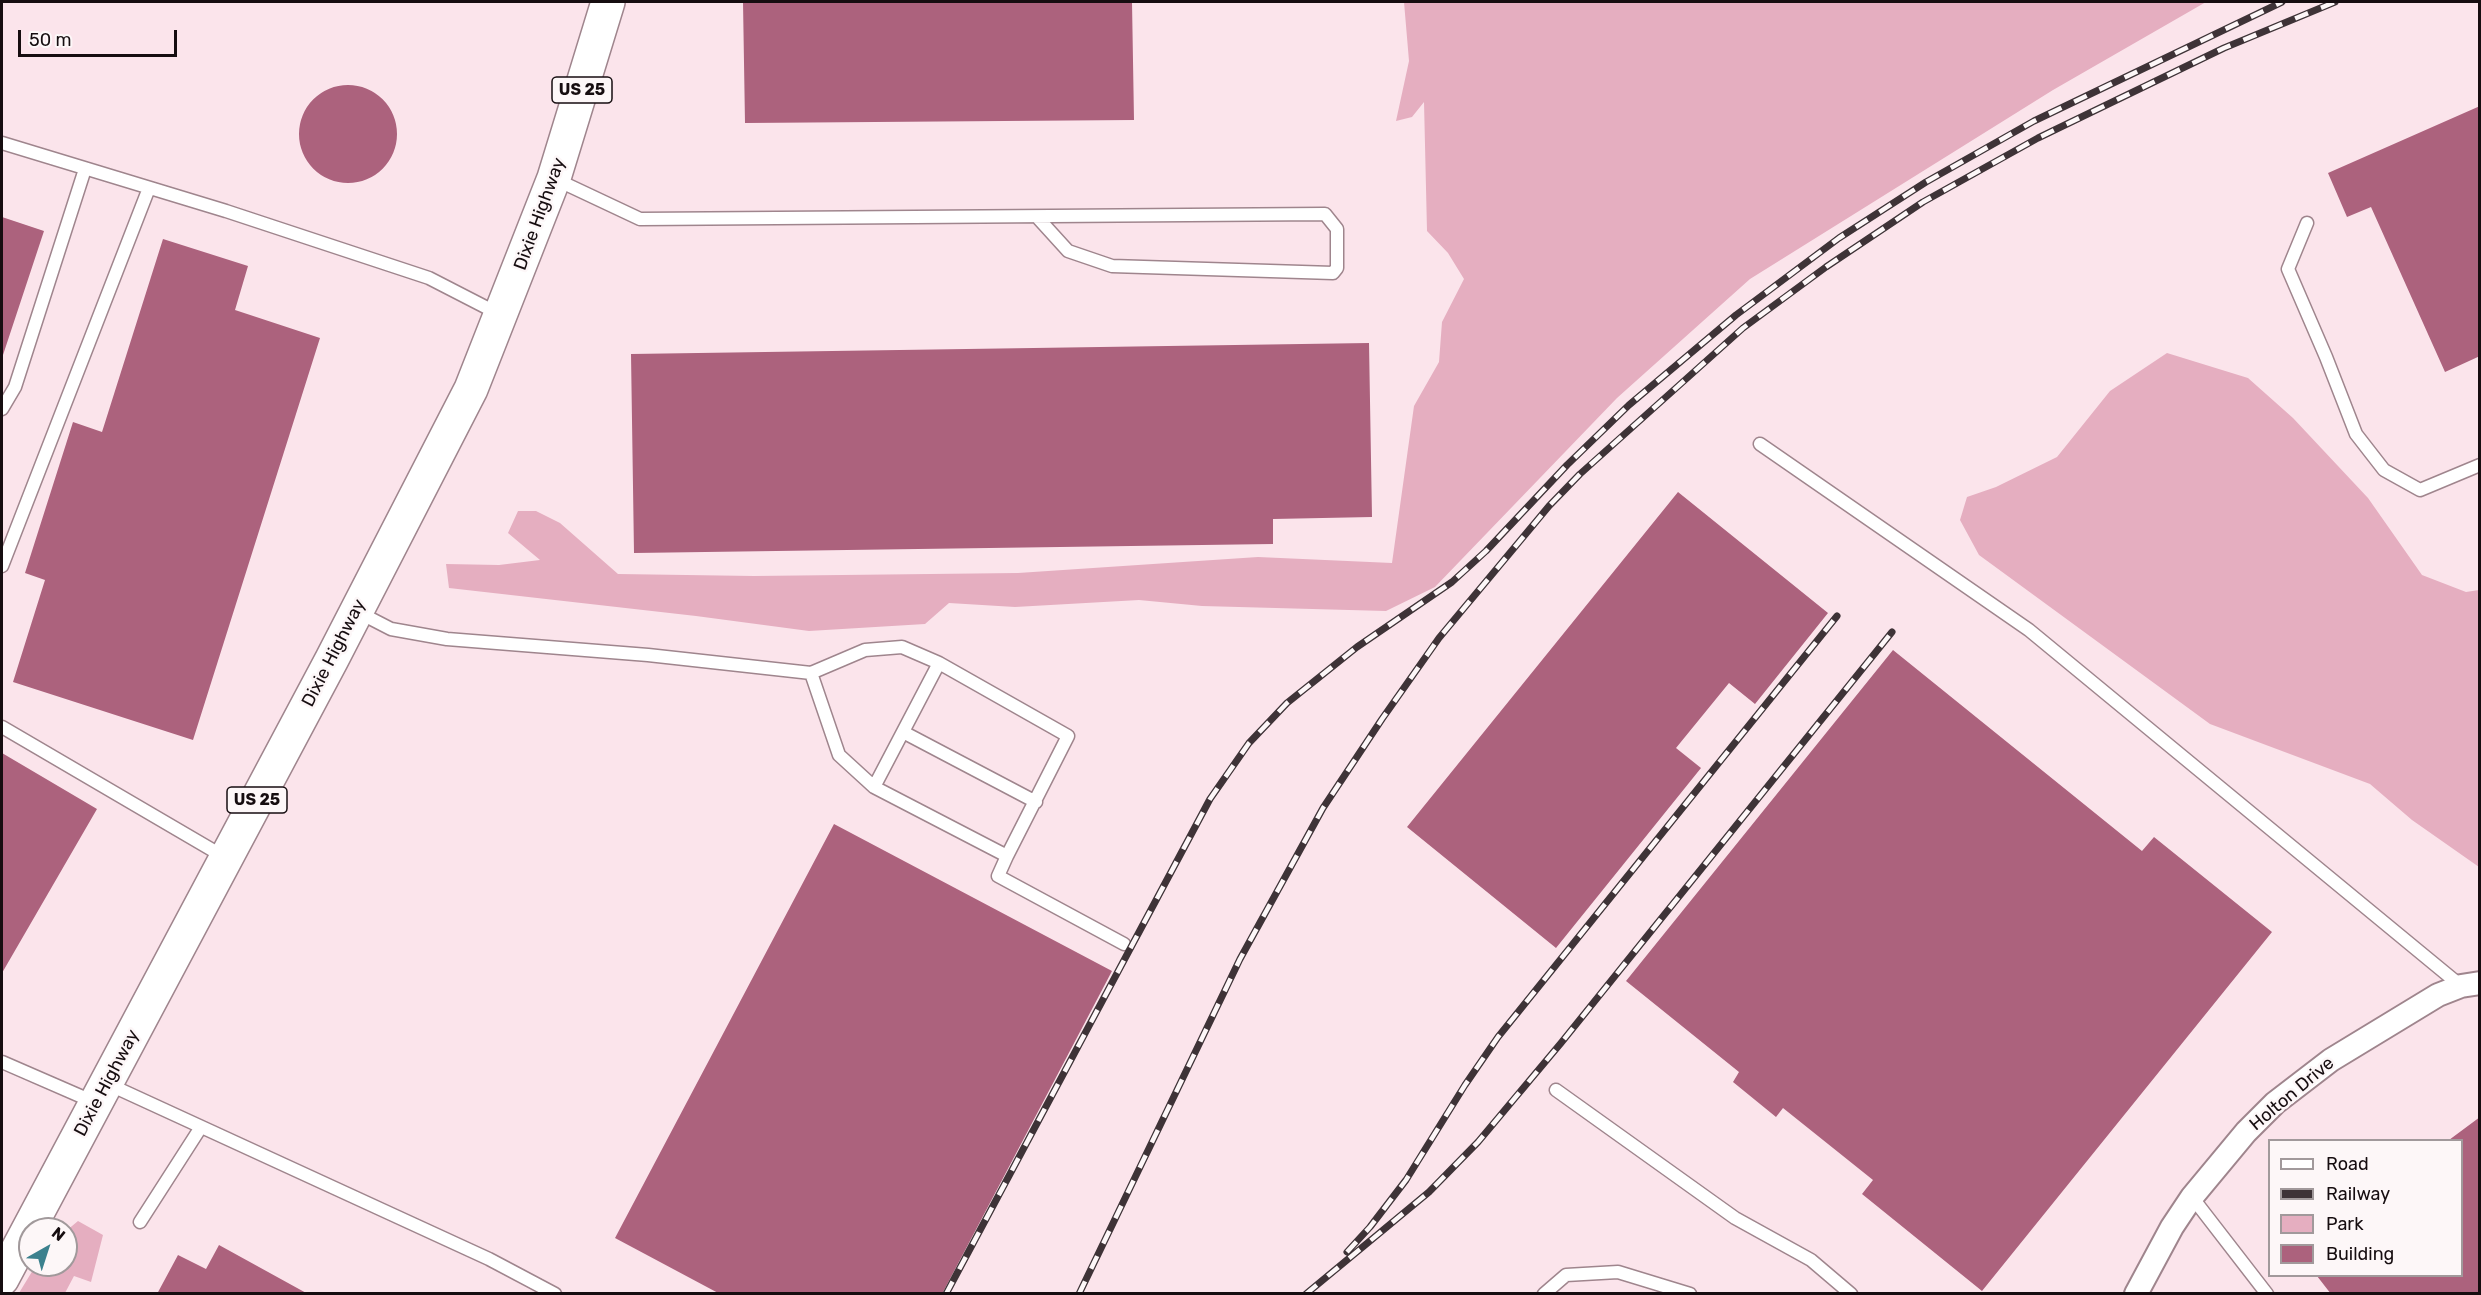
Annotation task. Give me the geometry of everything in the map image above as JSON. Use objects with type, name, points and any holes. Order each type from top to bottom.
[{"type":"main road","name":"Dixie Highway","points":[[4,1267],[101,1093],[226,858],[471,389],[554,178],[608,2]]},
{"type":"street","name":"Holton Drive","points":[[2136,1293],[2172,1227],[2192,1197],[2246,1132],[2275,1103],[2331,1060],[2438,995],[2470,985]]},
{"type":"lane","points":[[2,143],[429,278],[501,315]]},
{"type":"lane","points":[[2,409],[15,387],[85,169]]},
{"type":"lane","points":[[554,178],[640,219],[1038,218],[1325,214],[1337,229],[1337,268],[1333,273],[1112,266],[1068,251],[1038,218]]},
{"type":"lane","points":[[2,567],[149,188]]},
{"type":"lane","points":[[2307,223],[2288,269],[2356,434],[2384,470],[2420,490],[2480,465]]},
{"type":"lane","points":[[1760,444],[2029,630],[2470,985]]},
{"type":"lane","points":[[356,611],[392,629],[447,639],[648,655],[811,673],[865,650],[903,647],[939,663],[1068,736],[998,876],[1124,945]]},
{"type":"lane","points":[[874,787],[939,663]]},
{"type":"lane","points":[[811,673],[839,755],[874,787],[1007,856]]},
{"type":"lane","points":[[2,727],[226,858]]},
{"type":"lane","points":[[903,732],[1036,802]]},
{"type":"lane","points":[[2,1062],[201,1127],[489,1259],[555,1293]]},
{"type":"lane","points":[[1556,1090],[1735,1218],[1811,1260],[1851,1293]]},
{"type":"lane","points":[[140,1222],[201,1127]]},
{"type":"lane","points":[[2192,1197],[2266,1293]]},
{"type":"lane","points":[[1544,1293],[1566,1275],[1618,1272],[1690,1293]]},
{"type":"green space","points":[[1404,2],[2206,2],[2053,90],[1750,279],[1617,398],[1435,587],[1386,611],[1202,606],[1139,600],[1015,607],[949,603],[925,624],[809,631],[449,588],[446,564],[499,565],[540,560],[508,533],[518,511],[536,511],[560,523],[618,574],[754,576],[1018,573],[1258,557],[1392,563],[1414,406],[1439,362],[1442,322],[1464,279],[1448,253],[1427,231],[1424,102],[1412,117],[1396,121],[1409,61]]},
{"type":"green space","points":[[2167,353],[2248,378],[2293,418],[2368,498],[2422,575],[2466,592],[2479,590],[2479,867],[2412,820],[2370,784],[2210,724],[1979,555],[1960,520],[1967,497],[1996,487],[2057,457],[2110,391]]},
{"type":"green space","points":[[78,1221],[103,1235],[91,1282],[77,1277]]},
{"type":"green space","points":[[29,1277],[73,1277],[65,1293],[19,1293]]},
{"type":"building","points":[[743,2],[1132,2],[1134,120],[745,123]]},
{"type":"building","points":[[348,85],[367,89],[383,99],[393,115],[397,134],[393,153],[383,169],[367,179],[348,183],[329,179],[313,169],[303,153],[299,134],[303,115],[313,99],[329,89]]},
{"type":"building","points":[[2480,106],[2480,356],[2445,372],[2371,207],[2347,217],[2328,173]]},
{"type":"building","points":[[2,217],[44,231],[2,358]]},
{"type":"building","points":[[163,239],[248,266],[235,310],[320,338],[193,740],[13,682],[45,580],[25,573],[73,422],[102,432]]},
{"type":"building","points":[[1369,343],[1372,517],[1273,519],[1273,544],[634,553],[631,354]]},
{"type":"building","points":[[1678,492],[1828,613],[1755,704],[1729,683],[1676,748],[1701,768],[1556,948],[1407,827]]},
{"type":"building","points":[[1893,650],[2142,851],[2154,837],[2272,932],[1982,1291],[1862,1194],[1873,1180],[1783,1108],[1776,1117],[1733,1082],[1739,1072],[1626,981]]},
{"type":"building","points":[[2,753],[97,809],[2,973]]},
{"type":"building","points":[[834,824],[1112,971],[942,1294],[720,1294],[615,1238]]},
{"type":"building","points":[[2480,1117],[2480,1294],[2331,1294],[2318,1277],[2463,1277],[2463,1139],[2450,1139]]},
{"type":"building","points":[[219,1245],[308,1294],[157,1294],[178,1255],[206,1269]]},
{"type":"railway","points":[[946,1294],[1210,799],[1249,743],[1287,703],[1357,647],[1452,582],[1486,551],[1567,465],[1629,405],[1736,315],[1839,238],[1926,182],[2034,121],[2282,2]]},
{"type":"railway","points":[[1079,1294],[1240,959],[1323,808],[1439,638],[1549,506],[1580,474],[1743,328],[1826,267],[1923,202],[2038,138],[2224,48],[2335,2]]},
{"type":"railway","points":[[1347,1252],[1370,1227],[1406,1180],[1498,1037],[1837,616]]},
{"type":"railway","points":[[1306,1294],[1429,1192],[1478,1142],[1561,1043],[1892,632]]}]
